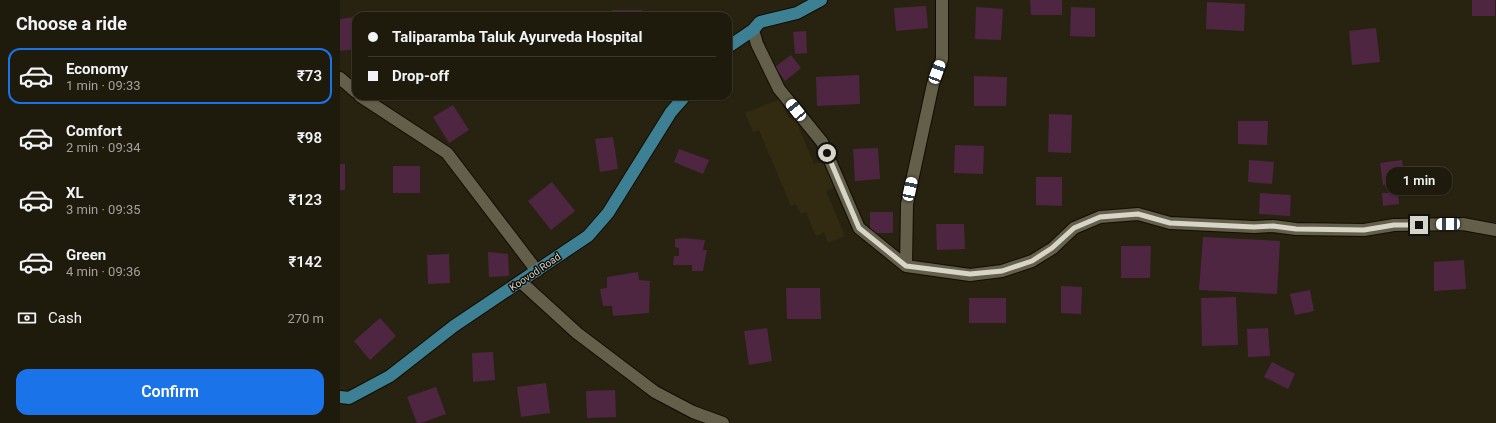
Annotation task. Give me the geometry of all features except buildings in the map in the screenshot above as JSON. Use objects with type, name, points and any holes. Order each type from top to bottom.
[{"type":"main road","points":[[732,44],[753,30],[760,22],[797,13],[821,0]]},
{"type":"main road","name":"Koovod Road","points":[[340,397],[349,398],[390,376],[454,326],[588,236],[608,213],[671,112],[682,100]]},
{"type":"street","points":[[906,266],[907,204],[933,84],[942,59],[942,0]]},
{"type":"street","points":[[753,30],[757,44],[779,89],[822,142],[859,228],[906,266],[970,274],[1002,271],[1032,261],[1052,248],[1074,228],[1100,217],[1138,214],[1170,223],[1254,227],[1273,226],[1296,229],[1364,230],[1394,225],[1463,224],[1496,230]]},
{"type":"street","points":[[340,78],[352,88]]},
{"type":"street","points":[[366,100],[447,153],[537,271]]},
{"type":"street","points":[[521,282],[577,333],[655,392],[693,412],[722,423]]},
{"type":"shaded area","points":[[780,99],[789,118],[794,116],[814,164],[823,161],[835,187],[826,191],[845,236],[828,243],[824,232],[816,236],[806,212],[801,214],[796,204],[791,206],[759,130],[753,132],[745,113]]},
{"type":"route","points":[[827,153],[859,228],[906,266],[970,274],[1002,271],[1032,261],[1052,248],[1074,228],[1100,217],[1138,214],[1170,223],[1254,227],[1273,226],[1296,229],[1364,230],[1394,225],[1419,225]]}]
